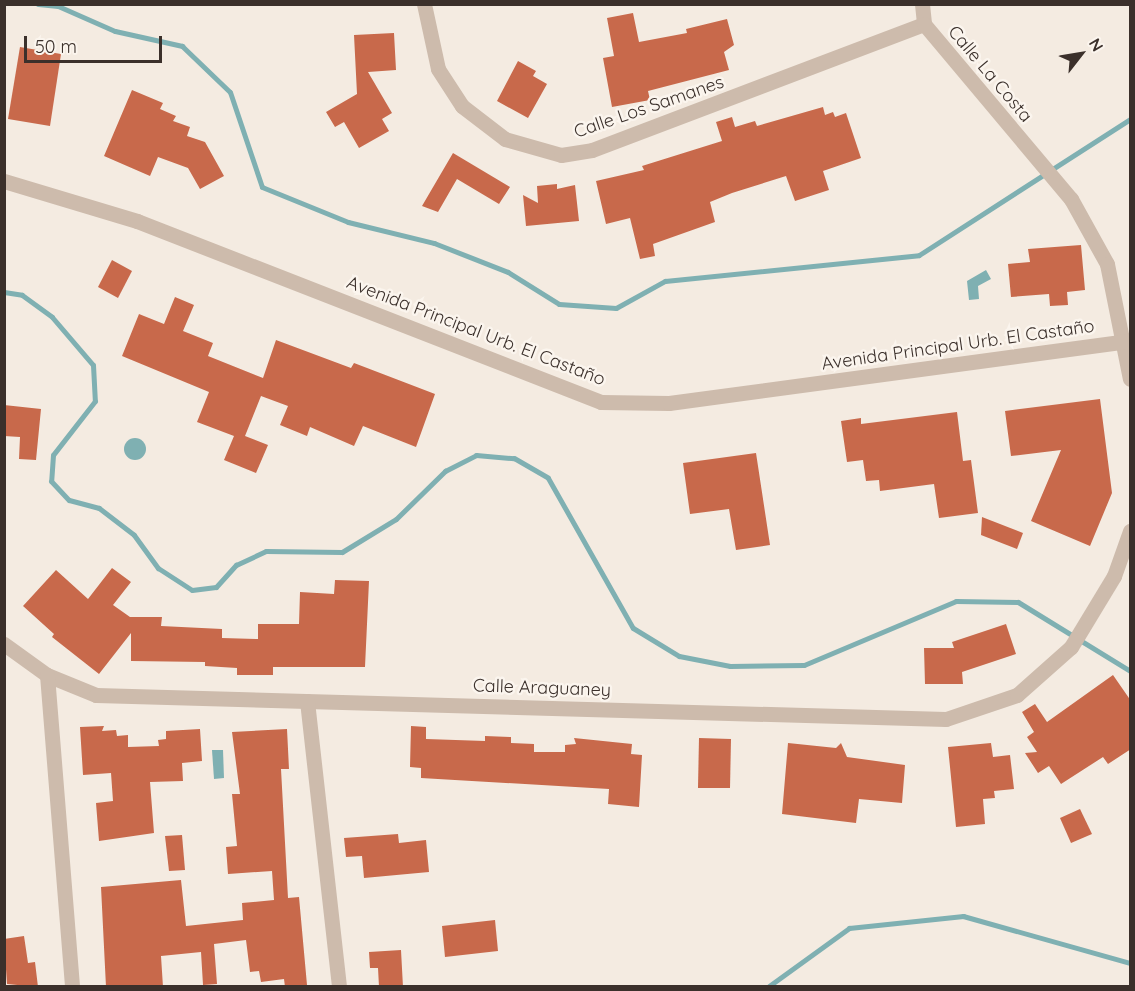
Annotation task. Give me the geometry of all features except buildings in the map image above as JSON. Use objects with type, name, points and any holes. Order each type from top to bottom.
[{"type":"street","name":"Calle Los Samanes","points":[[424,4],[438,69],[462,106],[505,139],[561,155],[592,150],[924,24]]},
{"type":"street","name":"Calle La Costa","points":[[921,4],[924,24],[1071,199],[1107,264],[1127,342],[1131,379]]},
{"type":"street","name":"Avenida Principal Urb. El Castaño","points":[[4,181],[137,221],[602,402],[669,403],[1127,342]]},
{"type":"street","name":"Calle Araguaney","points":[[4,644],[46,675],[96,694],[946,719],[1017,695],[1071,647],[1114,576],[1131,531]]},
{"type":"street","points":[[46,675],[72,987]]},
{"type":"street","points":[[307,701],[339,987]]},
{"type":"water","points":[[986,270],[991,279],[978,286],[979,299],[969,300],[967,281]]},
{"type":"water","points":[[135,438],[143,441],[146,449],[143,457],[135,460],[127,457],[124,449],[127,441]]},
{"type":"water","points":[[212,750],[223,750],[224,778],[214,779]]},
{"type":"waterway","points":[[38,4],[58,6],[115,31],[182,46],[230,92],[262,187],[348,222],[434,243],[508,272],[559,304],[616,308],[665,281],[919,255],[1130,119]]},
{"type":"waterway","points":[[4,292],[22,295],[52,317],[93,365],[95,401],[53,455],[51,481],[69,500],[99,508],[134,535],[158,568],[192,590],[216,587],[236,565],[266,551],[342,552],[396,519],[445,471],[476,455],[514,458],[548,478],[633,628],[679,656],[730,666],[804,665],[956,601],[1018,602],[1130,671]]},
{"type":"waterway","points":[[769,986],[849,928],[963,916],[1130,963]]}]
